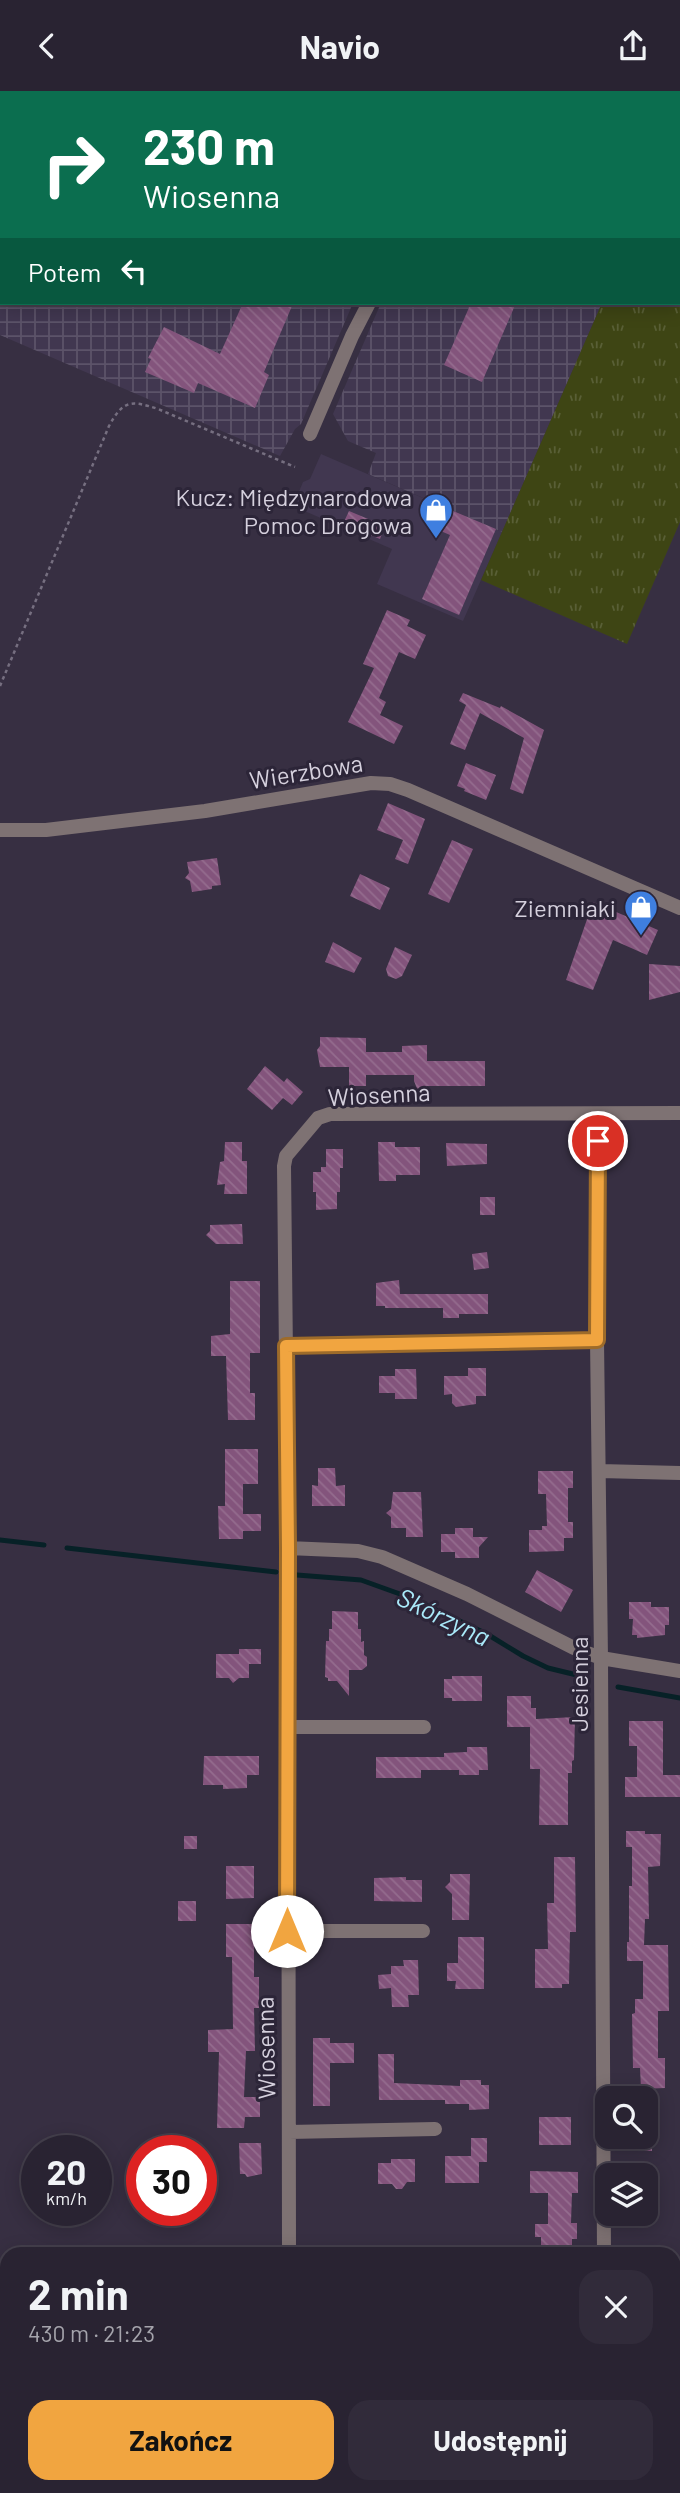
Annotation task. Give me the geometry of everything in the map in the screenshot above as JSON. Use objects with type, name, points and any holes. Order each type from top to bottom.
[{"type":"street","points":[[310,434],[368,305]]},
{"type":"street","name":"Wierzbowa","points":[[0,830],[46,830],[205,811],[359,785],[390,785],[408,790],[680,908]]},
{"type":"street","name":"Wiosenna","points":[[289,2247],[286,1156],[318,1118],[330,1114],[680,1113]]},
{"type":"street","name":"Jesienna","points":[[599,1114],[597,1340],[604,2247]]},
{"type":"street","points":[[286,1346],[597,1340]]},
{"type":"street","points":[[600,1471],[680,1473]]},
{"type":"street","points":[[288,1548],[358,1551],[382,1557],[467,1594],[574,1648],[601,1658],[680,1671]]},
{"type":"street","points":[[287,1727],[424,1727]]},
{"type":"street","points":[[287,1931],[423,1931]]},
{"type":"street","points":[[289,2131],[435,2129]]},
{"type":"path","points":[[0,686],[117,411],[127,404],[139,402],[295,467]]},
{"type":"shaded area","points":[[0,305],[352,305],[301,424],[295,429],[280,456],[0,335]]},
{"type":"shaded area","points":[[380,305],[601,305],[502,532],[368,474],[376,453],[348,441],[333,414]]},
{"type":"shaded area","name":"Kucz: Międzynarodowa Pomoc Drogowa","points":[[321,454],[502,532],[463,621],[377,584],[392,549],[293,506],[303,482],[310,479]]},
{"type":"green space","points":[[601,305],[680,305],[680,522],[627,644],[481,580]]},
{"type":"building","points":[[242,305],[292,306],[264,372],[269,375],[255,408],[198,383],[194,393],[145,372],[151,359],[148,358],[164,327],[220,354]]},
{"type":"building","points":[[470,305],[515,305],[482,382],[444,365]]},
{"type":"building","points":[[439,505],[496,529],[459,615],[422,599],[450,535],[429,526]]},
{"type":"building","points":[[349,511],[385,526],[380,539],[343,524]]},
{"type":"building","points":[[387,610],[410,620],[407,626],[426,635],[415,659],[399,652],[379,698],[386,702],[380,715],[403,726],[394,744],[348,722],[374,668],[363,664]]},
{"type":"building","points":[[463,693],[500,708],[501,706],[544,730],[523,794],[510,789],[524,738],[480,713],[465,750],[450,744],[466,705],[459,701]]},
{"type":"building","points":[[466,763],[496,775],[486,800],[457,786]]},
{"type":"building","points":[[388,803],[425,819],[408,864],[395,859],[403,840],[377,830]]},
{"type":"building","points":[[452,840],[473,849],[449,903],[428,894]]},
{"type":"building","points":[[217,858],[221,885],[192,892],[190,881],[185,878],[189,873],[187,862]]},
{"type":"building","points":[[360,874],[390,888],[380,910],[350,896]]},
{"type":"building","points":[[593,902],[658,930],[647,955],[613,940],[593,990],[566,980]]},
{"type":"building","points":[[333,942],[362,958],[354,973],[325,962]]},
{"type":"building","points":[[395,947],[412,955],[402,976],[396,979],[388,976],[386,969]]},
{"type":"building","points":[[649,964],[680,966],[680,992],[649,1000]]},
{"type":"building","points":[[320,1037],[366,1038],[366,1052],[402,1052],[402,1046],[427,1045],[427,1061],[485,1061],[485,1086],[427,1086],[427,1104],[423,1104],[414,1075],[366,1075],[366,1086],[349,1086],[349,1067],[320,1067],[317,1050]]},
{"type":"building","points":[[265,1066],[284,1082],[287,1078],[303,1092],[292,1105],[283,1098],[272,1110],[247,1089]]},
{"type":"building","points":[[225,1142],[242,1142],[242,1161],[247,1161],[247,1194],[224,1194],[225,1184],[217,1185],[220,1162],[224,1161]]},
{"type":"building","points":[[378,1142],[395,1142],[395,1147],[420,1147],[420,1175],[396,1175],[396,1181],[379,1181]]},
{"type":"building","points":[[446,1143],[487,1144],[487,1164],[447,1166]]},
{"type":"building","points":[[326,1149],[343,1149],[340,1192],[337,1192],[337,1209],[316,1210],[313,1172],[321,1172],[321,1167],[326,1167]]},
{"type":"building","points":[[480,1197],[495,1197],[495,1215],[480,1215]]},
{"type":"building","points":[[242,1224],[243,1244],[216,1244],[206,1235],[210,1231],[210,1225]]},
{"type":"building","points":[[487,1252],[489,1268],[474,1270],[472,1254]]},
{"type":"building","points":[[399,1280],[400,1294],[488,1294],[488,1314],[459,1314],[459,1318],[443,1318],[443,1308],[376,1306],[376,1283]]},
{"type":"building","points":[[230,1281],[260,1281],[260,1353],[250,1353],[250,1393],[255,1393],[255,1420],[228,1420],[226,1356],[211,1356],[211,1336],[230,1334]]},
{"type":"building","points":[[468,1368],[486,1368],[486,1396],[476,1396],[476,1404],[456,1407],[452,1403],[452,1394],[444,1395],[444,1376],[468,1376]]},
{"type":"building","points":[[395,1369],[416,1369],[417,1399],[395,1399],[395,1393],[379,1393],[379,1376],[395,1376]]},
{"type":"building","points":[[225,1449],[258,1449],[258,1484],[243,1484],[243,1514],[261,1514],[261,1531],[243,1531],[243,1539],[219,1539],[218,1506],[225,1506]]},
{"type":"building","points":[[318,1468],[335,1468],[336,1486],[345,1485],[345,1506],[312,1506],[312,1485],[318,1486]]},
{"type":"building","points":[[538,1471],[573,1471],[573,1488],[568,1488],[568,1522],[573,1522],[573,1538],[564,1538],[564,1551],[529,1552],[529,1530],[542,1530],[542,1526],[547,1526],[546,1494],[538,1494]]},
{"type":"building","points":[[393,1492],[421,1492],[423,1537],[406,1537],[406,1528],[391,1528],[391,1517],[386,1513],[391,1509]]},
{"type":"building","points":[[455,1528],[473,1528],[473,1537],[488,1537],[479,1547],[479,1558],[455,1558],[455,1552],[441,1552],[441,1534],[455,1534]]},
{"type":"building","points":[[537,1570],[573,1590],[561,1612],[525,1592]]},
{"type":"building","points":[[629,1602],[651,1602],[651,1607],[669,1607],[669,1625],[665,1625],[665,1635],[637,1638],[637,1635],[632,1635],[633,1619],[629,1619]]},
{"type":"building","points":[[332,1611],[358,1612],[358,1629],[361,1629],[361,1642],[364,1641],[367,1666],[362,1670],[349,1670],[349,1696],[337,1681],[328,1681],[325,1677],[326,1641],[329,1641],[329,1629],[332,1629]]},
{"type":"building","points":[[239,1649],[261,1649],[261,1664],[249,1664],[249,1678],[239,1678],[233,1683],[229,1678],[216,1678],[216,1654],[239,1654]]},
{"type":"building","points":[[452,1676],[482,1676],[482,1701],[452,1701],[452,1698],[444,1698],[444,1679],[452,1679]]},
{"type":"building","points":[[507,1696],[531,1696],[531,1708],[536,1708],[536,1719],[575,1717],[574,1760],[572,1773],[568,1773],[568,1825],[539,1825],[540,1769],[530,1769],[530,1727],[507,1727]]},
{"type":"building","points":[[629,1721],[663,1721],[663,1775],[680,1775],[680,1797],[625,1797],[625,1777],[637,1777],[637,1746],[629,1746]]},
{"type":"building","points":[[467,1747],[487,1747],[488,1770],[479,1770],[479,1775],[459,1775],[459,1770],[421,1770],[421,1778],[376,1778],[376,1757],[444,1757],[444,1753],[467,1752]]},
{"type":"building","points":[[204,1756],[259,1756],[259,1775],[247,1775],[247,1788],[223,1789],[223,1785],[203,1785]]},
{"type":"building","points":[[626,1831],[661,1834],[660,1866],[648,1867],[649,1919],[645,1919],[644,1945],[668,1945],[669,2011],[658,2011],[658,2058],[665,2058],[665,2088],[641,2086],[640,2068],[633,2068],[632,2014],[635,2013],[635,1999],[643,1999],[643,1961],[627,1961],[632,1847],[626,1847]]},
{"type":"building","points":[[184,1836],[197,1836],[197,1849],[184,1849]]},
{"type":"building","points":[[554,1857],[575,1857],[576,1932],[570,1932],[569,1984],[562,1984],[562,1988],[535,1988],[535,1949],[548,1949],[547,1903],[554,1903]]},
{"type":"building","points":[[226,1866],[254,1866],[254,1898],[226,1899]]},
{"type":"building","points":[[450,1874],[470,1874],[469,1920],[452,1920],[452,1894],[445,1887],[450,1882]]},
{"type":"building","points":[[406,1877],[406,1880],[422,1880],[422,1902],[374,1901],[374,1878]]},
{"type":"building","points":[[178,1901],[196,1901],[196,1921],[178,1921]]},
{"type":"building","points":[[226,1924],[254,1924],[254,1977],[259,1977],[259,2008],[254,2008],[255,2051],[246,2051],[244,2097],[260,2097],[260,2117],[245,2117],[244,2128],[217,2128],[219,2052],[208,2052],[208,2030],[233,2029],[232,1957],[226,1957]]},
{"type":"building","points":[[458,1937],[484,1937],[484,1989],[455,1989],[456,1981],[447,1981],[447,1963],[458,1963]]},
{"type":"building","points":[[403,1960],[418,1960],[419,1995],[408,1995],[409,2007],[392,2007],[391,1988],[379,1989],[378,1975],[391,1974],[391,1966],[404,1966]]},
{"type":"building","points":[[313,2038],[330,2038],[330,2043],[354,2043],[354,2063],[330,2063],[330,2106],[313,2106]]},
{"type":"building","points":[[378,2054],[394,2054],[394,2083],[460,2086],[460,2080],[481,2080],[481,2085],[489,2085],[489,2109],[469,2110],[469,2104],[445,2104],[445,2100],[379,2100]]},
{"type":"building","points":[[539,2117],[571,2117],[571,2145],[539,2145]]},
{"type":"building","points":[[471,2138],[487,2138],[487,2162],[479,2162],[479,2183],[445,2183],[445,2156],[471,2156]]},
{"type":"building","points":[[239,2143],[261,2143],[262,2174],[247,2177],[240,2174]]},
{"type":"building","points":[[634,2149],[652,2149],[652,2151]]},
{"type":"building","points":[[391,2159],[415,2159],[415,2182],[407,2182],[402,2189],[396,2189],[392,2184],[378,2184],[378,2163],[391,2163]]},
{"type":"building","points":[[530,2171],[578,2172],[578,2193],[572,2193],[571,2223],[577,2223],[577,2239],[572,2239],[572,2247],[541,2247],[541,2237],[535,2237],[535,2224],[548,2224],[548,2193],[530,2193]]},
{"type":"waterway","name":"Skórzyna","points":[[0,1540],[44,1545]]},
{"type":"waterway","name":"Skórzyna","points":[[67,1548],[276,1572]]},
{"type":"waterway","name":"Skórzyna","points":[[297,1575],[361,1580],[411,1598],[487,1634],[548,1668],[585,1677]]},
{"type":"waterway","name":"Skórzyna","points":[[618,1687],[680,1698]]},
{"type":"place","name":"Kucz: Międzynarodowa Pomoc Drogowa","points":[[436,540]]},
{"type":"place","name":"Ziemniaki","points":[[641,937]]},
{"type":"route","points":[[287,1931],[286,1346],[597,1340],[598,1141]]}]
